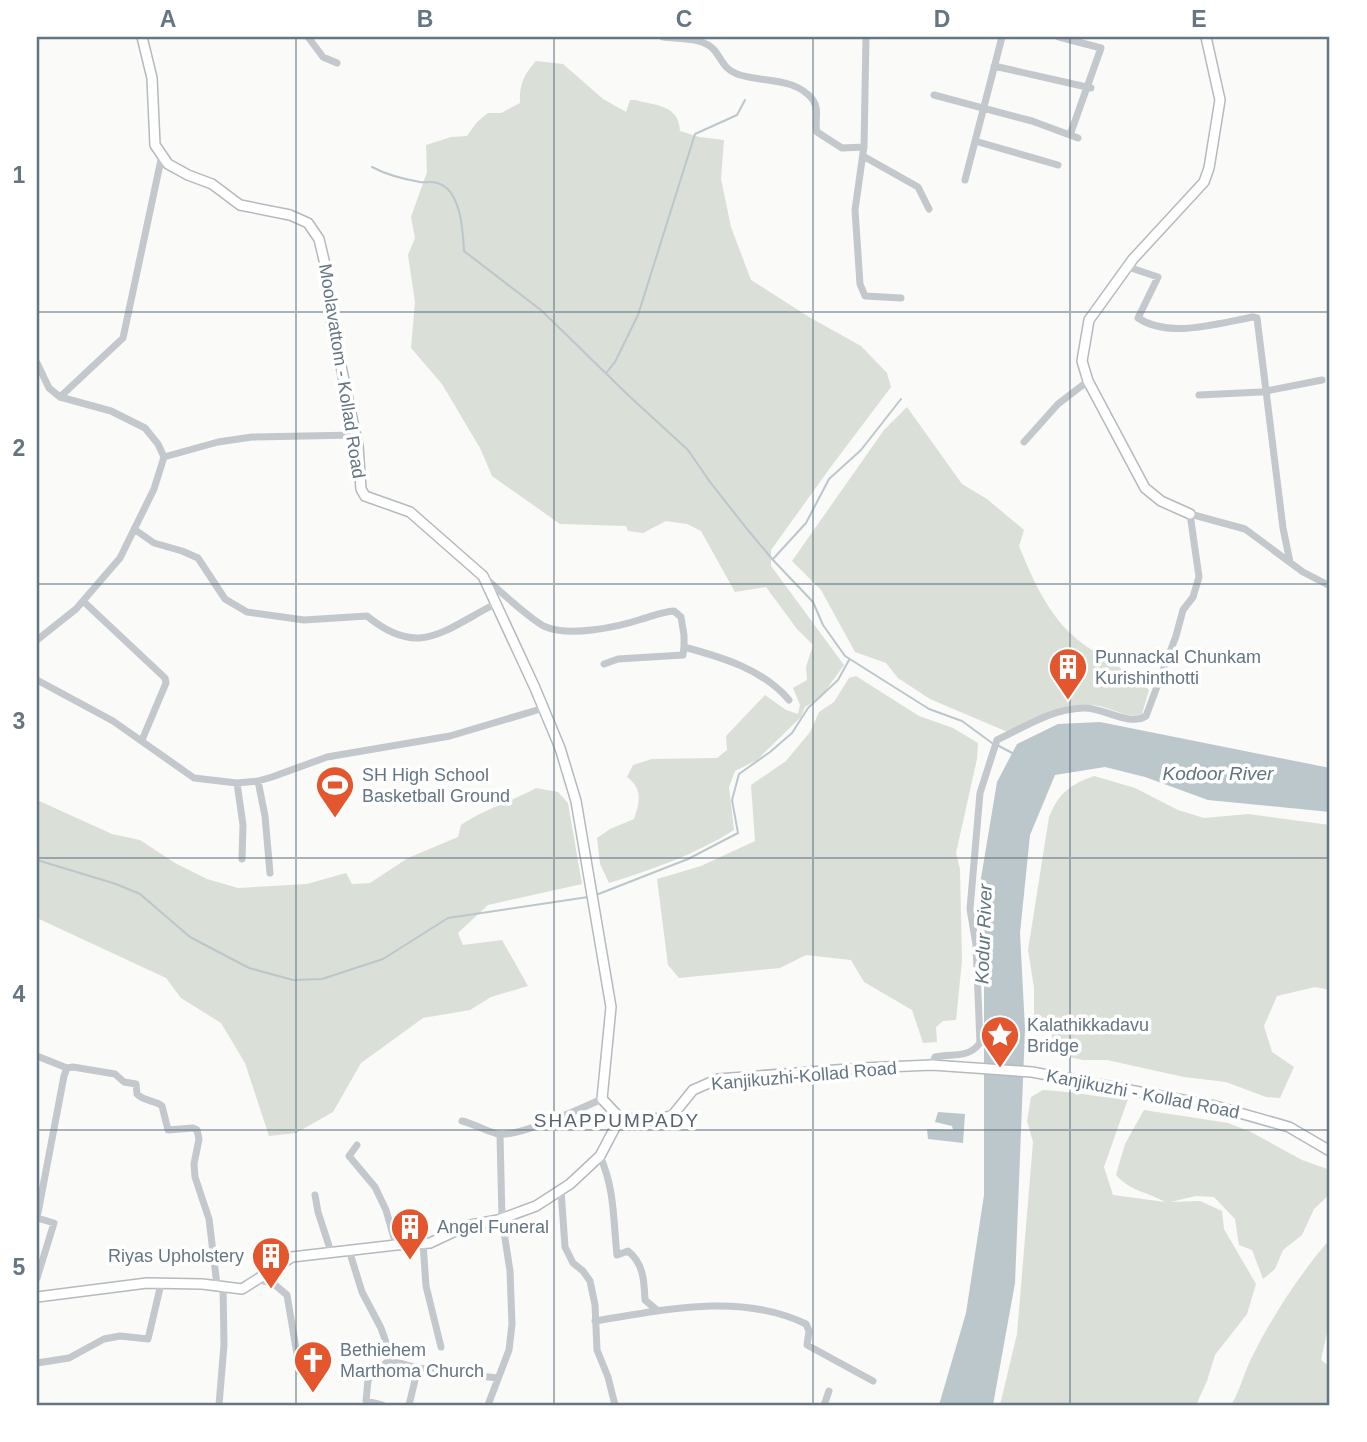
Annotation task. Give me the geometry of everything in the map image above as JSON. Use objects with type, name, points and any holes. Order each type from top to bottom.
[{"type":"main road","points":[[142,37],[152,78],[155,145],[162,155]]},
{"type":"main road","points":[[1190,514],[1161,501],[1145,488],[1088,382],[1082,360],[1089,320],[1128,267],[1204,182],[1209,168],[1220,100],[1206,37]]},
{"type":"main road","name":"Moolavattom - Kollad Road","points":[[162,155],[168,164],[212,184],[240,205],[290,215],[308,223],[319,239],[327,273],[331,319],[356,435],[361,489],[365,496],[401,507],[410,513],[483,576],[544,708],[560,748],[576,801],[611,1007],[602,1099]]},
{"type":"main road","name":"Kanjikuzhi-Kollad Road","points":[[620,1118],[649,1119],[672,1116],[693,1090],[719,1079],[932,1065],[972,1069]]},
{"type":"main road","name":"Kanjikuzhi - Kollad Road","points":[[972,1069],[1032,1072],[1215,1105],[1289,1128],[1330,1151]]},
{"type":"main road","points":[[37,1297],[147,1283],[242,1289],[292,1257],[430,1243],[466,1226],[502,1219],[536,1206],[561,1190],[600,1156],[620,1118],[602,1099]]},
{"type":"street","points":[[308,37],[323,57],[337,63]]},
{"type":"street","points":[[663,37],[700,41],[708,45],[727,69],[738,75],[793,86],[814,103],[817,132],[842,148],[863,152],[914,184],[929,209]]},
{"type":"street","points":[[866,37],[863,152],[855,210],[858,271],[865,296],[901,298]]},
{"type":"street","points":[[965,180],[1002,37]]},
{"type":"street","points":[[1059,37],[1101,48],[1070,135]]},
{"type":"street","points":[[995,66],[1088,88]]},
{"type":"street","points":[[934,95],[1032,121],[1078,138]]},
{"type":"street","points":[[975,141],[1058,164]]},
{"type":"street","points":[[60,397],[123,338],[162,155]]},
{"type":"street","points":[[1128,267],[1158,277],[1138,318],[1148,325],[1174,328],[1257,318],[1283,528],[1290,562]]},
{"type":"street","points":[[37,363],[49,388],[60,397],[111,411],[145,428],[158,444],[164,457],[153,489],[120,558],[83,601],[37,640]]},
{"type":"street","points":[[1199,395],[1266,391],[1322,380]]},
{"type":"street","points":[[1024,442],[1058,404],[1088,382]]},
{"type":"street","points":[[164,457],[219,442],[252,437],[356,435]]},
{"type":"street","points":[[932,1065],[935,1057],[966,1055],[975,1051],[981,1043],[976,944],[970,909],[980,793],[997,740],[1039,718],[1070,709],[1093,708],[1138,719],[1146,716],[1158,689],[1183,610],[1193,597],[1199,578],[1190,514],[1245,529],[1290,562],[1330,586]]},
{"type":"street","points":[[134,529],[154,543],[198,558],[225,599],[247,612],[304,620],[367,616],[398,636],[419,639],[455,628],[495,604]]},
{"type":"street","points":[[483,576],[545,627],[553,629],[582,631],[663,612],[674,611],[681,617],[683,654],[618,659],[604,664]]},
{"type":"street","points":[[83,601],[165,678],[166,683],[142,740]]},
{"type":"street","points":[[684,647],[734,662],[765,679],[789,700]]},
{"type":"street","points":[[37,680],[113,721],[194,778],[237,783],[258,781],[327,757],[430,741],[544,708]]},
{"type":"street","points":[[258,781],[270,873]]},
{"type":"street","points":[[237,783],[243,825],[242,859]]},
{"type":"street","points":[[37,1056],[67,1068],[115,1074],[124,1082],[136,1084],[137,1094],[145,1101],[159,1103],[168,1130],[197,1130],[199,1139],[194,1164],[195,1177],[209,1219],[220,1286],[224,1345],[219,1405]]},
{"type":"street","points":[[37,1278],[54,1223],[37,1218],[67,1068]]},
{"type":"street","points":[[462,1121],[479,1125],[500,1135],[544,1124],[602,1099]]},
{"type":"street","points":[[488,1405],[509,1350],[512,1325],[510,1271],[502,1219],[500,1135]]},
{"type":"street","points":[[357,1145],[349,1156],[375,1187],[386,1210],[396,1245]]},
{"type":"street","points":[[600,1156],[610,1177],[617,1255],[628,1251],[636,1258],[645,1280],[645,1300],[658,1311]]},
{"type":"street","points":[[561,1190],[565,1247],[573,1263],[590,1281],[595,1305],[597,1350],[615,1405]]},
{"type":"street","points":[[315,1195],[331,1252]]},
{"type":"street","points":[[423,1243],[426,1286],[441,1347]]},
{"type":"street","points":[[349,1250],[362,1292],[387,1343],[389,1360]]},
{"type":"street","points":[[256,1279],[274,1284],[287,1295],[300,1372]]},
{"type":"street","points":[[37,1363],[69,1358],[112,1337],[148,1339],[161,1284]]},
{"type":"street","points":[[595,1321],[701,1306],[758,1309],[786,1316],[807,1326],[807,1345],[873,1381]]},
{"type":"street","points":[[389,1360],[418,1368],[497,1378]]},
{"type":"street","points":[[382,1405],[366,1401],[367,1383],[389,1360]]},
{"type":"street","points":[[409,1405],[418,1368]]},
{"type":"street","points":[[824,1405],[829,1391]]},
{"type":"shaded area","points":[[536,61],[563,64],[603,99],[626,112],[630,100],[659,106],[676,116],[680,131],[724,140],[721,179],[731,227],[751,280],[861,346],[887,373],[891,387],[771,550],[771,566],[844,665],[821,697],[805,707],[801,717],[757,760],[735,771],[729,787],[734,830],[673,861],[609,883],[600,864],[597,838],[634,819],[639,796],[636,786],[627,777],[633,765],[652,759],[717,758],[727,750],[726,736],[765,695],[786,710],[798,714],[800,705],[793,688],[807,680],[806,667],[813,645],[797,629],[766,587],[735,592],[701,531],[687,524],[666,521],[643,533],[628,531],[626,526],[560,524],[492,476],[480,448],[442,384],[411,348],[415,302],[408,255],[415,238],[411,217],[427,172],[426,145],[451,137],[467,136],[488,113],[501,113],[520,103],[523,80]]},
{"type":"shaded area","points":[[907,407],[962,484],[987,499],[1024,530],[1019,546],[1039,590],[1059,621],[1076,638],[1149,690],[1142,714],[1131,715],[1099,706],[1075,705],[1041,715],[1010,733],[930,699],[898,678],[886,663],[855,652],[821,590],[792,561],[884,430]]},
{"type":"shaded area","points":[[856,676],[919,716],[953,728],[978,743],[977,759],[956,853],[960,869],[962,961],[956,1020],[943,1021],[936,1027],[937,1042],[923,1043],[912,1010],[864,982],[851,960],[806,955],[780,968],[679,978],[668,965],[657,879],[701,866],[755,841],[751,785],[786,761],[810,732],[819,712],[834,702],[849,678]]},
{"type":"shaded area","points":[[1094,776],[1135,788],[1178,810],[1204,818],[1248,814],[1330,825],[1330,990],[1315,987],[1277,996],[1264,1026],[1272,1052],[1294,1067],[1280,1098],[1266,1097],[1226,1082],[1184,1077],[1107,1060],[1083,1060],[1056,1054],[1049,1023],[1034,1015],[1034,988],[1028,950],[1049,817],[1066,791]]},
{"type":"shaded area","points":[[536,788],[558,792],[568,803],[582,884],[488,905],[458,933],[463,945],[502,940],[528,986],[491,997],[470,1010],[423,1018],[361,1063],[333,1112],[296,1133],[269,1136],[245,1063],[221,1023],[181,998],[166,978],[37,918],[37,800],[112,834],[140,840],[175,863],[207,879],[238,888],[307,884],[346,873],[352,884],[370,883],[408,858],[458,837],[461,825],[470,819]]},
{"type":"shaded area","points":[[1043,1090],[1128,1099],[1104,1167],[1113,1195],[1165,1202],[1133,1188],[1116,1175],[1125,1144],[1144,1110],[1228,1123],[1251,1132],[1302,1160],[1330,1170],[1330,1194],[1314,1209],[1302,1235],[1283,1250],[1275,1269],[1263,1279],[1252,1250],[1239,1245],[1235,1219],[1214,1197],[1196,1196],[1170,1202],[1200,1201],[1222,1211],[1224,1229],[1256,1284],[1247,1314],[1215,1355],[1196,1405],[1000,1405],[1017,1334],[1033,1142],[1027,1121],[1031,1097]]},
{"type":"shaded area","points":[[1330,1239],[1330,1319],[1321,1360],[1330,1367],[1330,1405],[1231,1405],[1250,1361],[1276,1313]]},
{"type":"water","name":"Kodoor River","points":[[1100,722],[1330,768],[1330,812],[1208,800],[1145,777],[1105,767],[1055,775],[1030,835],[1020,933],[1025,1029],[1015,1283],[993,1405],[939,1405],[966,1313],[984,1195],[984,943],[980,884],[997,782],[1017,744],[1058,724]]},
{"type":"water","points":[[938,1112],[965,1114],[963,1143],[928,1139],[927,1129],[953,1130],[952,1126],[935,1122]]},
{"type":"waterway","points":[[607,372],[615,362],[638,315],[695,134],[737,115],[745,100]]},
{"type":"waterway","points":[[372,167],[401,178],[435,182],[451,193],[459,212],[464,251],[542,311],[688,450],[747,529],[813,602],[823,625],[845,656],[929,709],[962,721],[992,743]]},
{"type":"waterway","points":[[773,559],[806,523],[829,479],[861,450],[901,399]]},
{"type":"waterway","points":[[596,895],[688,859],[738,833],[732,800],[739,774],[792,733],[808,708],[838,680],[849,660]]},
{"type":"waterway","points":[[997,745],[1014,754]]},
{"type":"waterway","points":[[37,860],[140,894],[190,937],[249,968],[293,980],[322,979],[383,959],[448,918],[588,897]]},
{"type":"place","name":"Punnackal Chunkam Kurishinthotti","points":[[1068,701]]},
{"type":"place","name":"SH High School Basketball Ground","points":[[335,819]]},
{"type":"place","name":"Kalathikkadavu Bridge","points":[[1000,1069]]},
{"type":"place","name":"Angel Funeral","points":[[410,1261]]},
{"type":"place","name":"Riyas Upholstery","points":[[271,1290]]},
{"type":"place","name":"Bethiehem Marthoma Church","points":[[313,1394]]},
{"type":"district","name":"SHAPPUMPADY","points":[[617,1120]]},
{"type":"water label","name":"Kodur River","points":[[983,934]]}]
